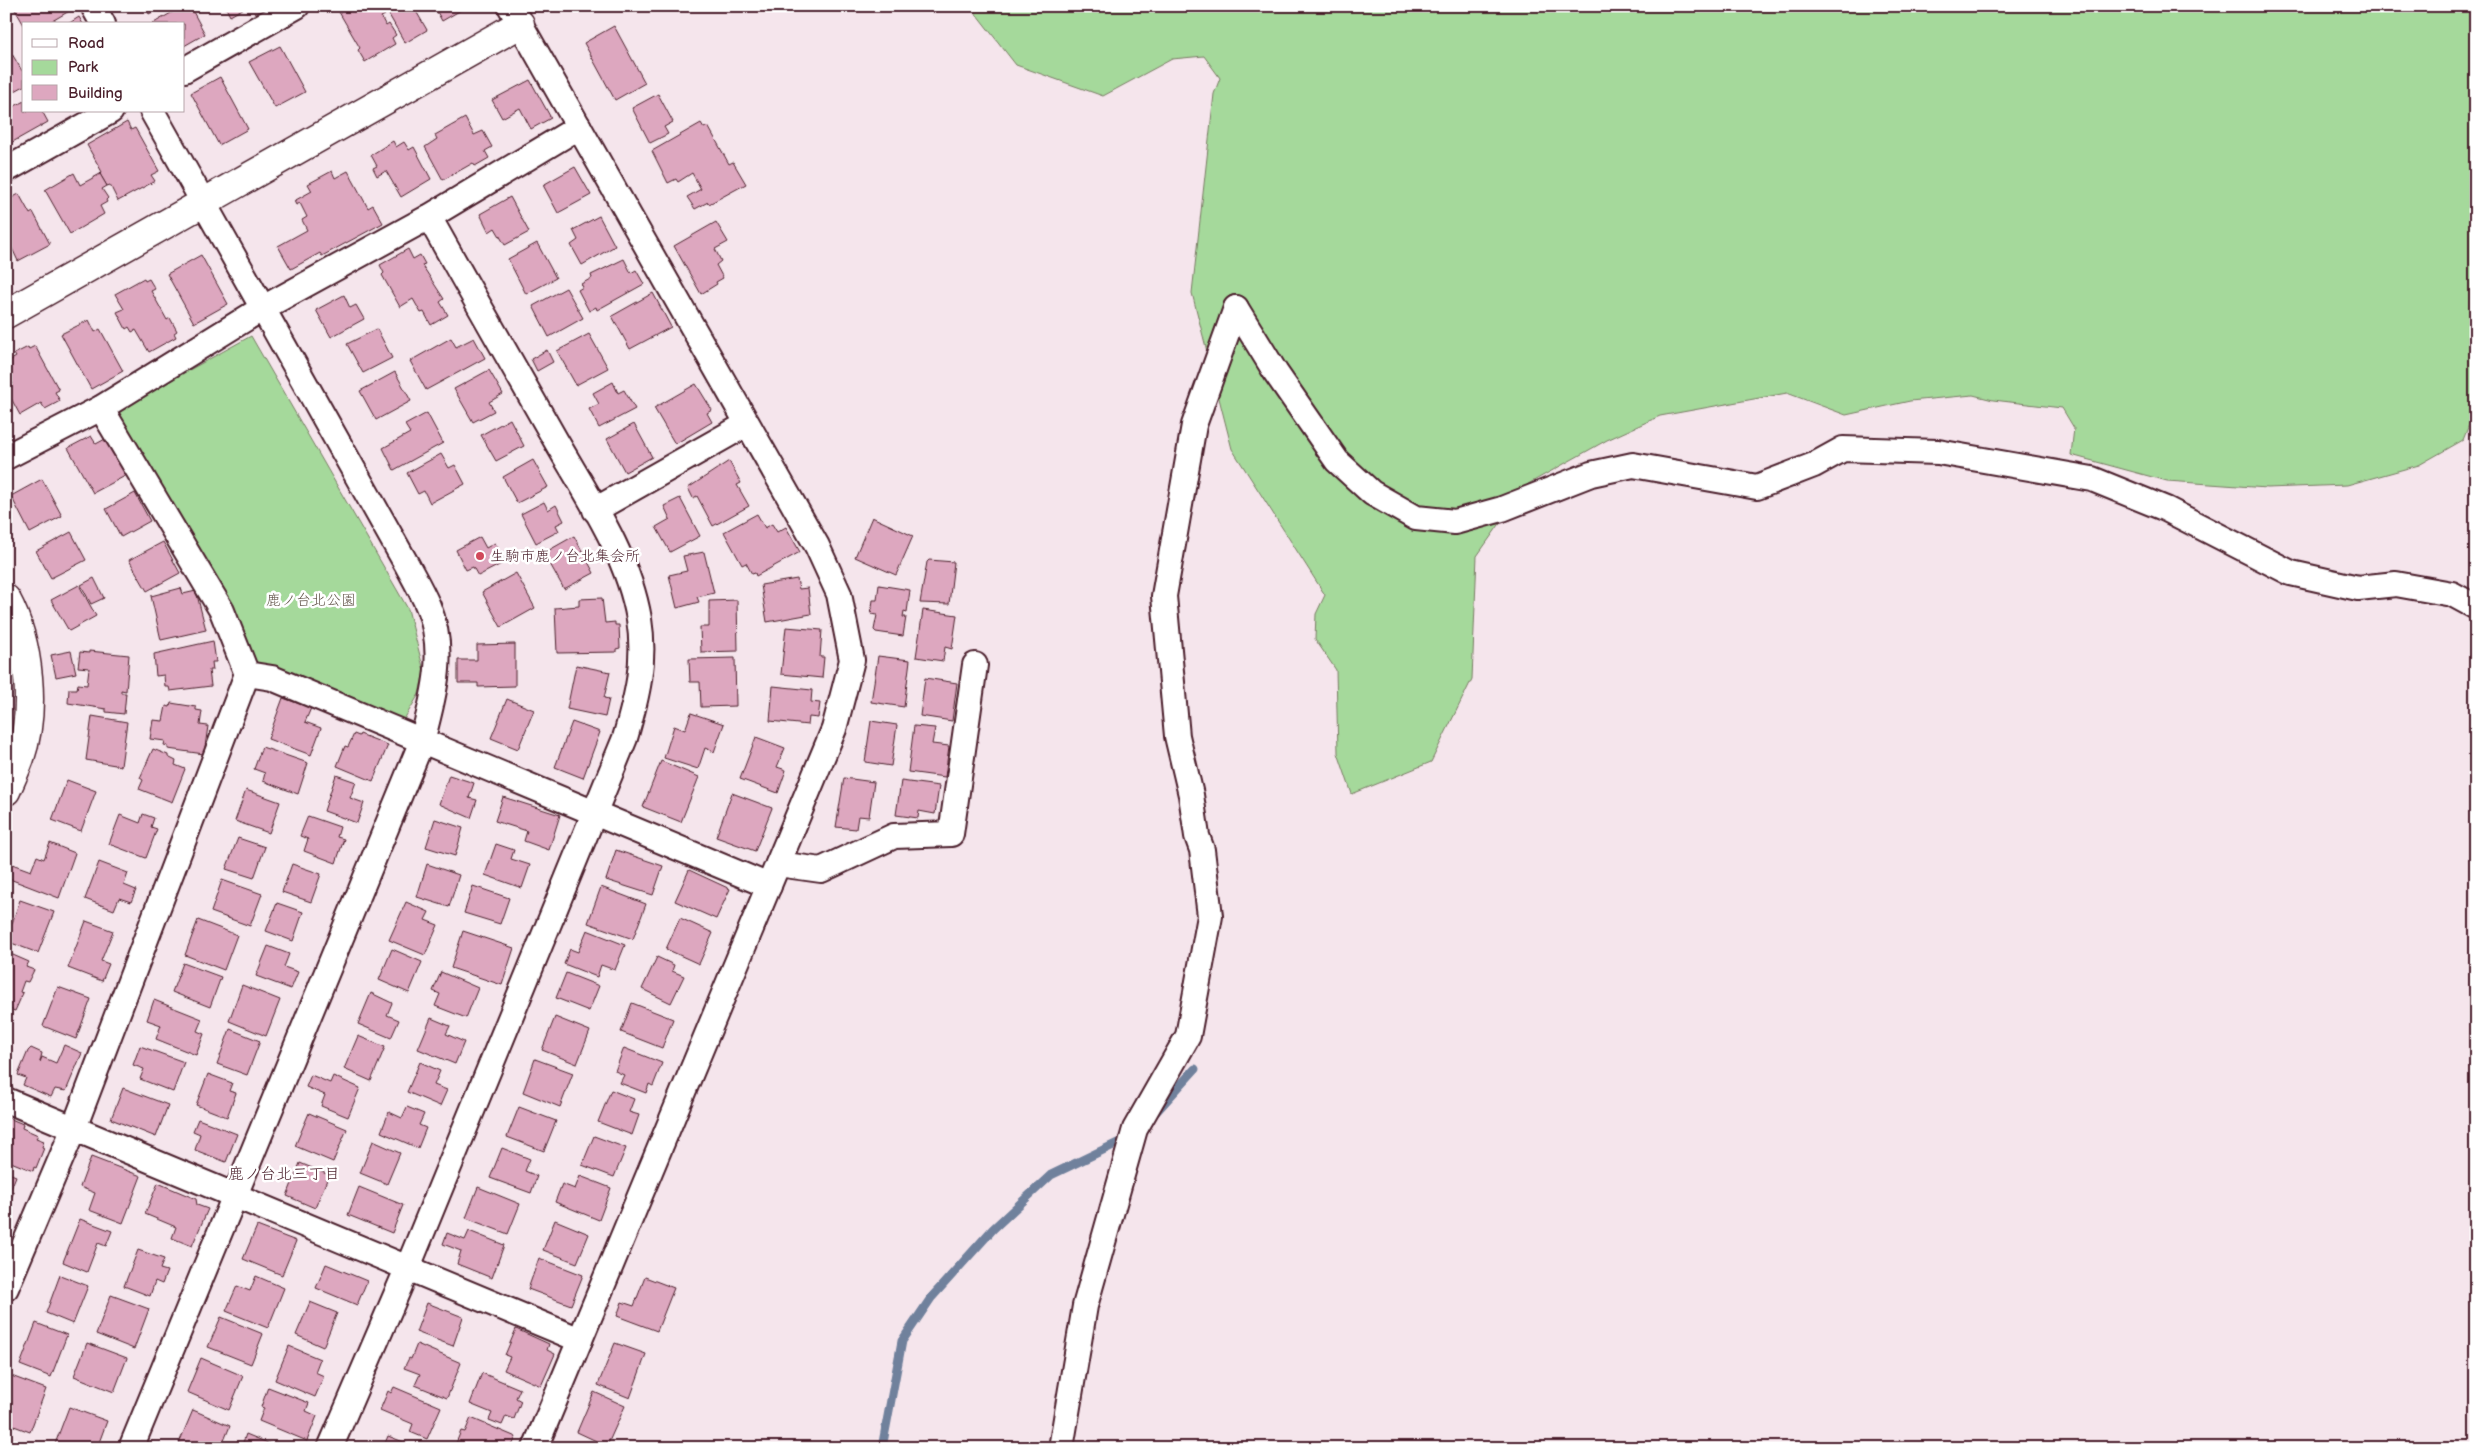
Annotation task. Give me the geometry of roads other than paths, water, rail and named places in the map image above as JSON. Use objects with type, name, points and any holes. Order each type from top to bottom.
[{"type":"street","points":[[93,6],[102,22]]},
{"type":"street","points":[[185,69],[297,6]]},
{"type":"street","points":[[6,314],[203,202],[515,15],[817,546],[839,594],[852,660],[834,730],[535,1448]]},
{"type":"street","points":[[6,170],[109,112]]},
{"type":"street","points":[[131,1448],[422,741],[439,667],[429,607],[153,112]]},
{"type":"street","points":[[6,458],[100,408],[263,308],[429,217],[579,127]]},
{"type":"street","points":[[330,1448],[408,1267],[625,738],[636,700],[643,664],[639,619],[627,572],[595,510],[429,217]]},
{"type":"street","points":[[1061,1448],[1085,1306],[1135,1128],[1188,1036],[1210,916],[1202,850],[1197,836],[1191,795],[1177,736],[1164,596],[1194,425],[1236,308],[1276,373],[1337,461],[1372,494],[1416,518],[1455,522],[1502,509],[1591,474],[1633,465],[1757,487],[1814,465],[1843,449],[1938,452],[2092,480],[2166,509],[2291,573],[2358,588],[2396,584],[2452,594],[2476,607]]},
{"type":"street","points":[[6,1288],[74,1128],[247,674],[222,611],[100,408]]},
{"type":"street","points":[[595,510],[747,424]]},
{"type":"street","points":[[6,599],[12,610],[26,659],[29,709],[20,757],[6,791]]},
{"type":"street","points":[[247,674],[272,678],[595,813],[774,875],[821,870],[894,836],[951,834],[975,664]]},
{"type":"street","points":[[6,1100],[580,1340]]},
{"type":"waterway","points":[[1155,1113],[1195,1069]]},
{"type":"waterway","points":[[882,1448],[902,1341],[931,1298],[993,1229],[1051,1175],[1130,1137]]},
{"type":"place","name":"生駒市鹿ノ台北集会所","points":[[480,556]]},
{"type":"district","name":"鹿ノ台北三丁目","points":[[284,1174]]},
{"type":"park label","name":"鹿ノ台北公園","points":[[311,600]]}]
